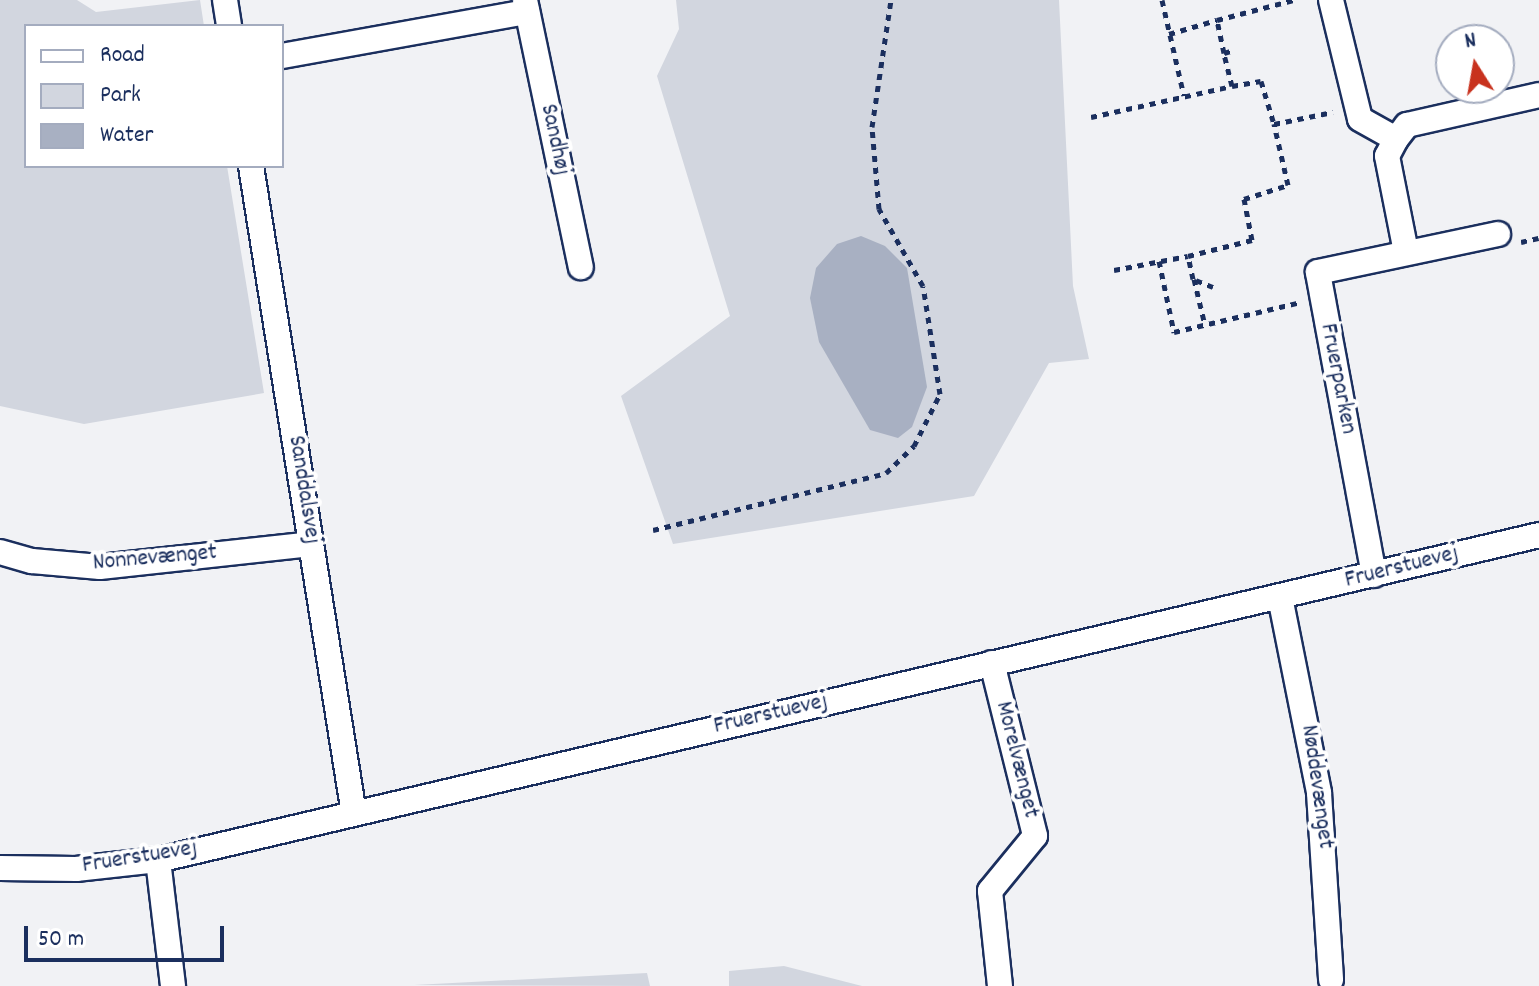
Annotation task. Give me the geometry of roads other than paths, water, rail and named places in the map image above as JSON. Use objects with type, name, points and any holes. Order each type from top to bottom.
[{"type":"street","points":[[225,0],[229,24]]},
{"type":"street","points":[[1331,0],[1360,119],[1396,139]]},
{"type":"street","name":"Sandhøj","points":[[284,56],[526,6],[581,267]]},
{"type":"street","points":[[1406,252],[1387,156],[1407,125],[1539,95]]},
{"type":"street","name":"Sanddalsvej","points":[[251,168],[354,814]]},
{"type":"street","name":"Fruerparken","points":[[1374,575],[1318,272],[1498,234]]},
{"type":"street","name":"Fruerstuevej","points":[[0,868],[76,869],[158,860],[1539,535]]},
{"type":"street","name":"Nonnevænget","points":[[0,552],[32,561],[100,567],[311,544]]},
{"type":"street","name":"Nøddevænget","points":[[1280,597],[1319,793],[1331,980]]},
{"type":"street","name":"Morelvænget","points":[[992,663],[1035,836],[990,891],[1000,986]]},
{"type":"street","points":[[158,860],[173,986]]},
{"type":"water","points":[[861,236],[885,246],[907,268],[927,387],[912,427],[898,438],[870,430],[819,342],[810,298],[816,268],[837,244]]}]
